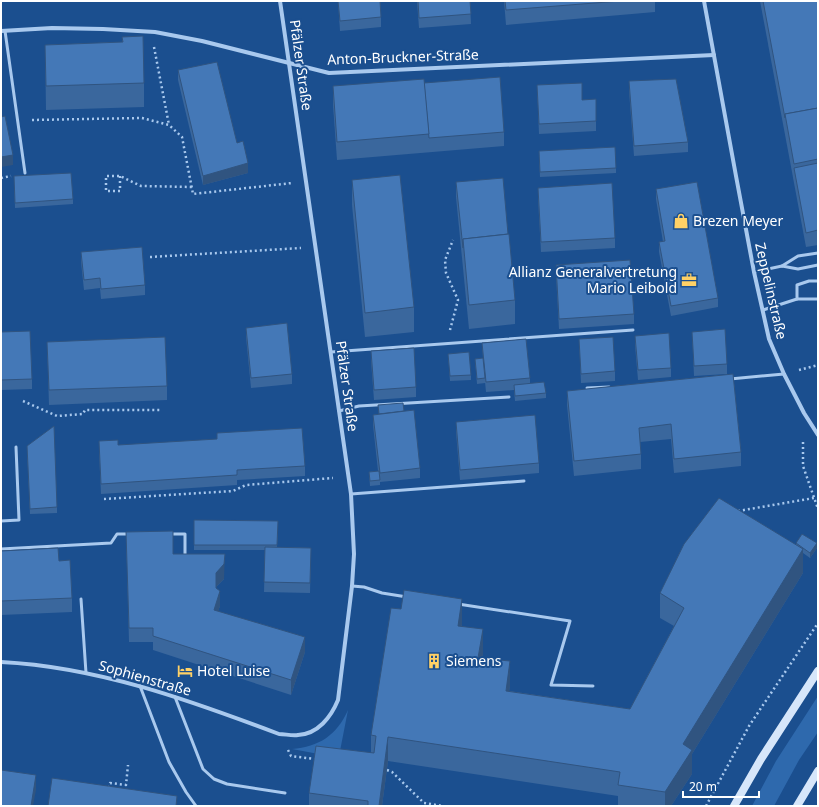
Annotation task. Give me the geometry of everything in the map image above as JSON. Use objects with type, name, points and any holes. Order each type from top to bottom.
[{"type":"main road","points":[[734,806],[761,759],[818,671]]},
{"type":"main road","points":[[797,806],[818,771]]},
{"type":"street","name":"Pfälzer Straße","points":[[279,734],[297,735],[309,733],[322,725],[333,711],[338,700],[352,586],[354,554],[349,476],[280,1]]},
{"type":"street","name":"Zeppelinstraße","points":[[704,1],[754,272],[769,339],[784,374],[804,413],[818,435]]},
{"type":"street","name":"Anton-Bruckner-Straße","points":[[3,31],[52,28],[152,32],[202,41],[329,73],[714,55]]},
{"type":"street","name":"Sophienstraße","points":[[1,662],[31,664],[86,673],[140,686],[279,734]]},
{"type":"lane","points":[[3,31],[25,173]]},
{"type":"lane","points":[[754,272],[782,266],[798,256],[818,253]]},
{"type":"lane","points":[[782,266],[798,269],[818,265]]},
{"type":"lane","points":[[797,299],[797,285],[809,281],[818,282]]},
{"type":"lane","points":[[762,310],[797,299],[818,299]]},
{"type":"lane","points":[[331,352],[633,330]]},
{"type":"lane","points":[[728,379],[784,374]]},
{"type":"lane","points":[[587,388],[610,387]]},
{"type":"lane","points":[[339,411],[359,406],[509,397]]},
{"type":"lane","points":[[1,521],[19,520],[16,447]]},
{"type":"lane","points":[[351,494],[524,481]]},
{"type":"lane","points":[[1,549],[112,543],[117,534],[132,534]]},
{"type":"lane","points":[[162,534],[185,534],[185,561]]},
{"type":"lane","points":[[352,586],[414,598]]},
{"type":"lane","points":[[81,599],[86,673]]},
{"type":"lane","points":[[453,603],[570,621],[551,685],[593,686]]},
{"type":"lane","points":[[140,686],[169,762],[196,806]]},
{"type":"lane","points":[[175,697],[203,769],[214,779],[227,784],[285,793]]},
{"type":"path","points":[[152,32],[168,125]]},
{"type":"path","points":[[18,121],[142,118],[168,125],[182,137],[193,194],[307,181]]},
{"type":"path","points":[[120,176],[120,191],[106,191],[106,176],[120,176],[141,186],[192,188]]},
{"type":"path","points":[[446,344],[458,300],[446,273],[445,260],[453,240]]},
{"type":"path","points":[[150,257],[316,248]]},
{"type":"path","points":[[23,401],[57,416],[83,414],[85,410],[162,410]]},
{"type":"path","points":[[804,413],[803,466],[818,509]]},
{"type":"path","points":[[104,499],[233,491],[246,485],[349,476]]},
{"type":"path","points":[[738,511],[814,498]]},
{"type":"path","points":[[706,806],[749,726],[818,623]]},
{"type":"path","points":[[279,734],[291,756],[322,760]]},
{"type":"path","points":[[108,795],[110,783],[126,785],[128,765]]},
{"type":"path","points":[[387,770],[392,772],[424,803],[442,806]]},
{"type":"path","points":[[420,806],[424,803]]},
{"type":"shaded area","points":[[818,696],[818,732],[799,760],[774,806],[752,806],[776,761]]},
{"type":"shaded area","points":[[348,710],[340,751],[324,755],[292,749],[311,746],[326,738],[333,733],[344,719]]},
{"type":"building","points":[[338,1],[380,1],[381,17],[340,21]]},
{"type":"building","points":[[418,1],[470,1],[471,14],[419,18]]},
{"type":"building","points":[[505,1],[620,1],[506,10]]},
{"type":"building","points":[[763,1],[818,1],[818,108],[785,114],[785,118]]},
{"type":"building","points":[[143,36],[144,83],[46,86],[45,45],[123,42],[122,37]]},
{"type":"building","points":[[217,62],[237,143],[243,141],[248,163],[203,176],[178,70]]},
{"type":"building","points":[[500,77],[504,132],[429,138],[424,83]]},
{"type":"building","points":[[424,79],[429,134],[337,142],[333,86]]},
{"type":"building","points":[[676,79],[688,142],[634,146],[629,81]]},
{"type":"building","points":[[582,83],[582,100],[596,99],[596,121],[539,124],[537,85]]},
{"type":"building","points":[[818,108],[818,159],[794,164],[785,114]]},
{"type":"building","points":[[5,116],[13,155],[1,157],[1,117]]},
{"type":"building","points":[[615,147],[616,168],[540,172],[539,151]]},
{"type":"building","points":[[818,163],[818,230],[806,233],[794,168]]},
{"type":"building","points":[[71,173],[73,199],[15,203],[14,176]]},
{"type":"building","points":[[400,175],[414,307],[365,313],[352,180]]},
{"type":"building","points":[[503,178],[508,234],[463,239],[463,248],[456,182]]},
{"type":"building","points":[[697,182],[718,298],[671,306],[659,242],[665,241],[656,189]]},
{"type":"building","points":[[612,183],[615,238],[541,242],[538,188]]},
{"type":"building","points":[[509,234],[515,300],[469,305],[463,239]]},
{"type":"building","points":[[142,247],[145,285],[101,289],[100,278],[84,280],[81,252]]},
{"type":"building","points":[[630,260],[634,314],[559,319],[556,265]]},
{"type":"building","points":[[287,323],[292,374],[251,378],[246,328]]},
{"type":"building","points":[[725,329],[727,364],[694,366],[692,332]]},
{"type":"building","points":[[30,331],[32,379],[1,380],[1,332]]},
{"type":"building","points":[[669,333],[671,368],[638,370],[635,336]]},
{"type":"building","points":[[165,337],[167,386],[49,390],[47,342]]},
{"type":"building","points":[[613,337],[615,371],[581,374],[579,339]]},
{"type":"building","points":[[526,339],[530,378],[486,382],[482,343]]},
{"type":"building","points":[[414,348],[416,387],[374,390],[371,351]]},
{"type":"building","points":[[469,352],[471,375],[450,376],[448,354]]},
{"type":"building","points":[[483,358],[485,378],[477,379],[475,359]]},
{"type":"building","points":[[733,374],[741,452],[674,459],[671,424],[639,428],[641,454],[574,461],[567,391]]},
{"type":"building","points":[[544,382],[546,393],[515,396],[514,385]]},
{"type":"building","points":[[403,403],[404,411],[379,414],[378,405]]},
{"type":"building","points":[[414,410],[420,468],[380,473],[373,415]]},
{"type":"building","points":[[535,415],[539,463],[460,470],[456,422]]},
{"type":"building","points":[[54,426],[57,507],[30,509],[27,446]]},
{"type":"building","points":[[302,428],[305,466],[237,470],[237,475],[101,484],[99,441],[118,440],[118,445],[217,439],[217,433]]},
{"type":"building","points":[[379,471],[380,480],[370,481],[369,472]]},
{"type":"building","name":"Siemens","points":[[719,498],[803,549],[683,744],[692,750],[665,792],[618,785],[620,772],[388,737],[379,806],[368,806],[368,801],[309,793],[316,746],[374,753],[376,736],[371,735],[391,608],[401,609],[404,590],[462,599],[458,626],[483,629],[478,658],[510,661],[506,691],[630,709],[684,608],[660,593],[684,544]]},
{"type":"building","points":[[194,520],[278,521],[277,545],[194,545]]},
{"type":"building","points":[[173,531],[173,554],[225,554],[224,564],[216,573],[216,588],[220,591],[214,610],[305,637],[291,680],[153,636],[153,628],[129,628],[126,532]]},
{"type":"building","points":[[802,534],[817,543],[810,553],[796,543]]},
{"type":"building","points":[[265,547],[311,548],[310,583],[264,582]]},
{"type":"building","points":[[58,548],[59,561],[70,560],[72,598],[1,601],[1,551]]},
{"type":"building","points":[[1,770],[36,775],[31,806],[1,806]]},
{"type":"building","points":[[52,778],[177,796],[176,806],[48,806]]},
{"type":"place","name":"Brezen Meyer","points":[[681,221]]},
{"type":"place","name":"Allianz Generalvertretung Mario Leibold","points":[[689,280]]},
{"type":"place","name":"Siemens","points":[[434,661]]},
{"type":"place","name":"Hotel Luise","points":[[185,671]]}]
